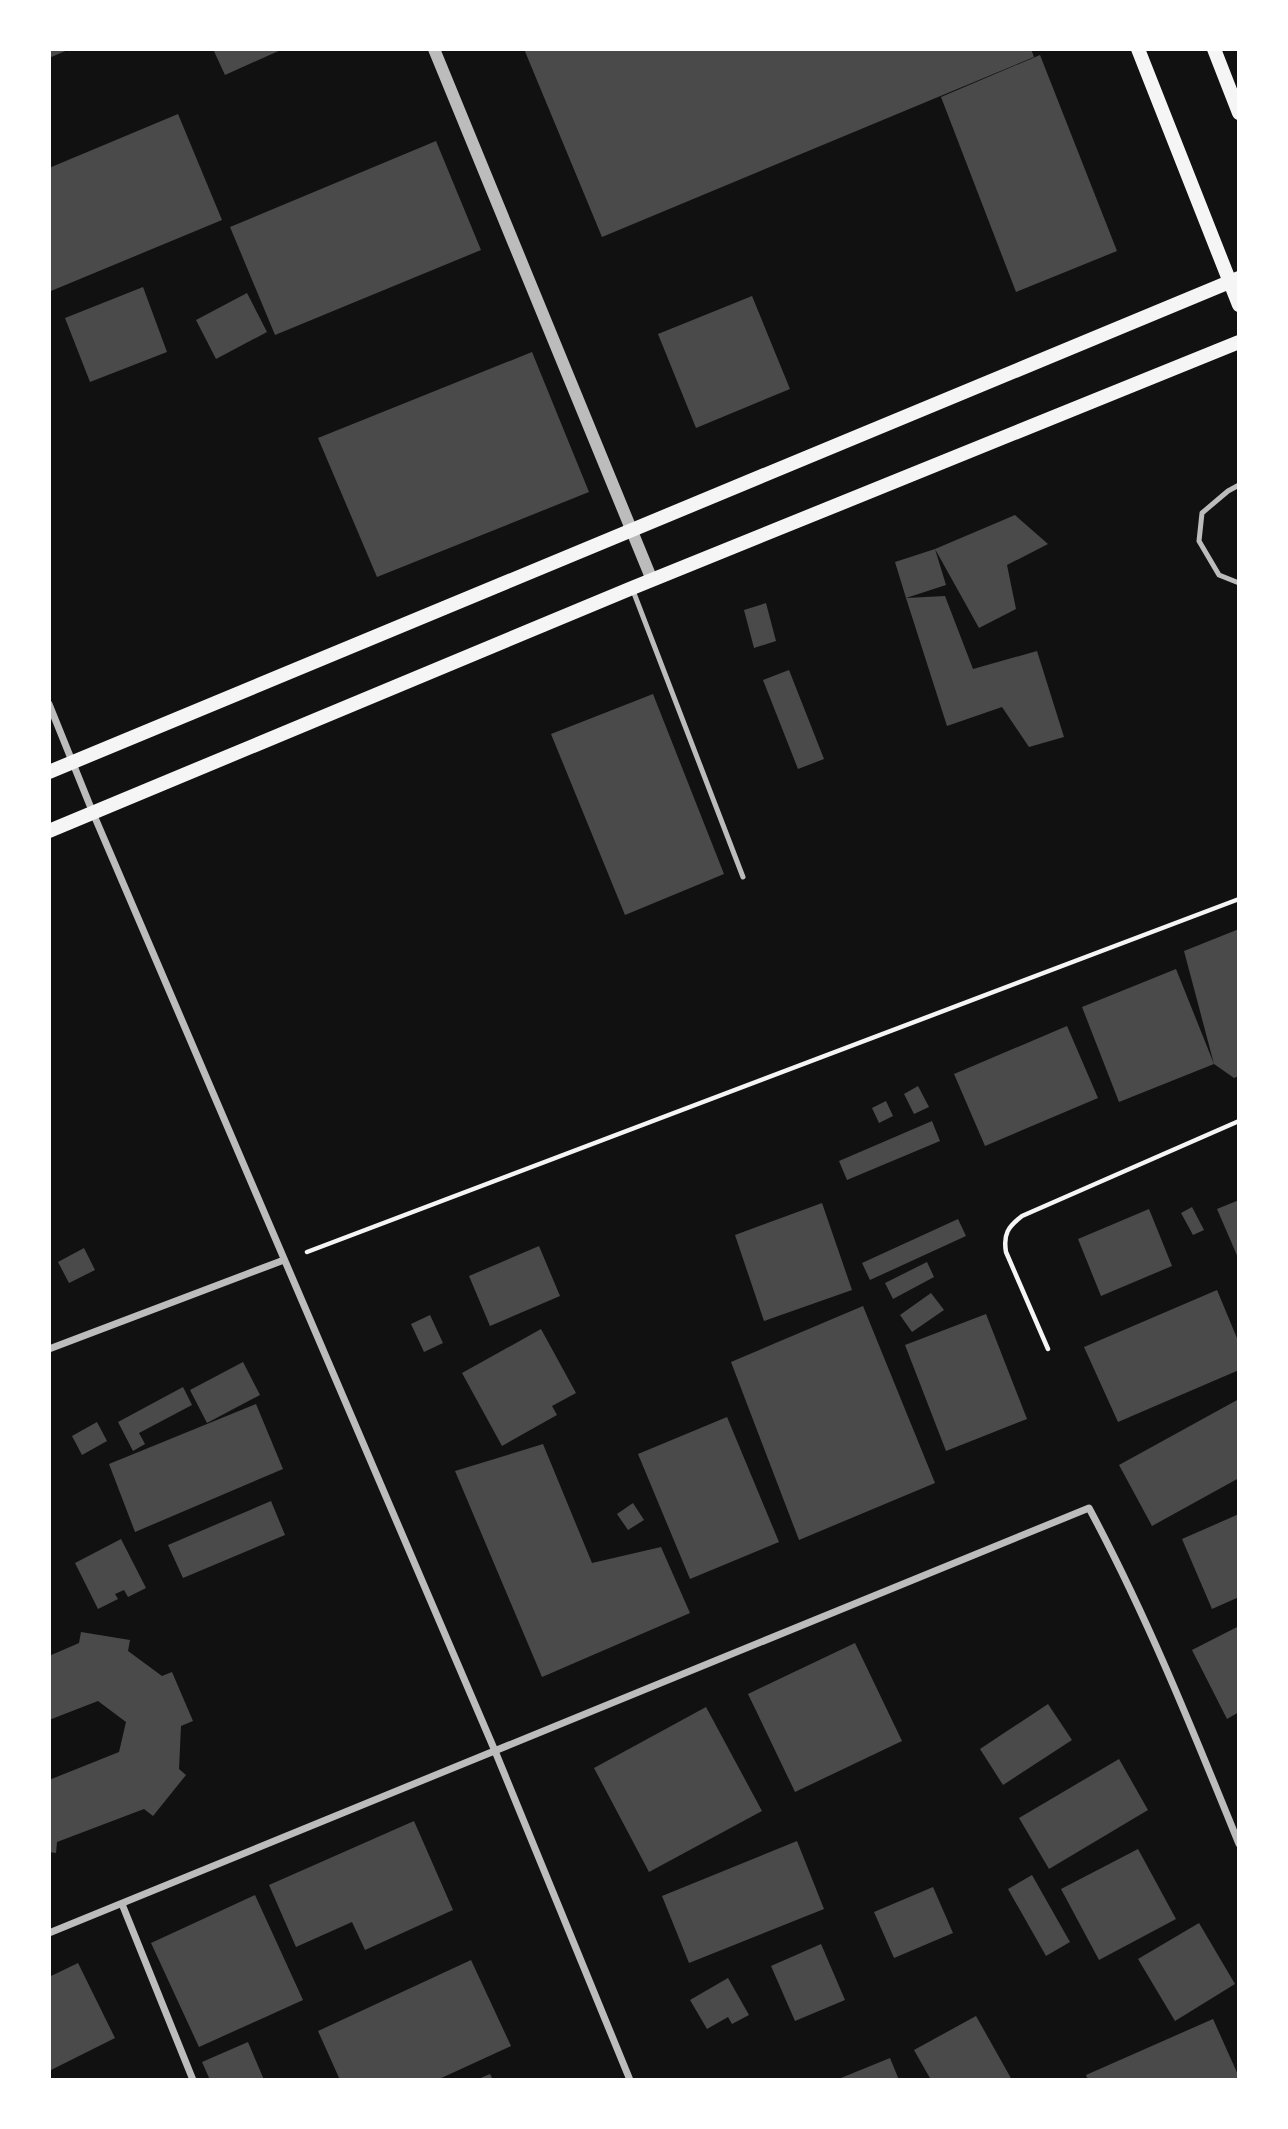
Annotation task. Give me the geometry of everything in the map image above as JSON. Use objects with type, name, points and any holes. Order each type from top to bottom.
[{"type":"main road","points":[[1138,49],[1234,280],[1239,305]]},
{"type":"main road","points":[[1214,49],[1239,113]]},
{"type":"main road","points":[[49,772],[1234,280]]},
{"type":"main road","points":[[49,831],[632,588],[1239,342]]},
{"type":"street","points":[[434,49],[652,580]]},
{"type":"street","points":[[49,704],[93,813],[495,1751],[629,2080]]},
{"type":"street","points":[[49,1349],[284,1260]]},
{"type":"street","points":[[49,1933],[1089,1508],[1143,1619],[1239,1844]]},
{"type":"street","points":[[122,1904],[192,2080]]},
{"type":"lane","points":[[1239,485],[1202,513],[1199,541],[1220,575],[1239,583]]},
{"type":"lane","points":[[632,588],[743,877]]},
{"type":"path","points":[[284,1260],[1239,900]]},
{"type":"path","points":[[1048,1349],[1006,1252],[1004,1240],[1012,1223],[1022,1216],[1239,1121]]},
{"type":"building","points":[[49,49],[70,49],[49,58]]},
{"type":"building","points":[[213,49],[283,49],[225,75]]},
{"type":"building","points":[[524,49],[1031,49],[1034,57],[602,237]]},
{"type":"building","points":[[1040,55],[1117,251],[1016,292],[941,97]]},
{"type":"building","points":[[178,114],[222,220],[51,291],[49,168]]},
{"type":"building","points":[[436,141],[481,250],[275,335],[230,227]]},
{"type":"building","points":[[143,287],[167,352],[90,382],[65,318]]},
{"type":"building","points":[[247,293],[267,332],[216,359],[196,320]]},
{"type":"building","points":[[752,296],[790,389],[696,428],[658,334]]},
{"type":"building","points":[[532,352],[589,492],[377,577],[318,438]]},
{"type":"building","points":[[1015,515],[1048,544],[1007,565],[1016,609],[979,628],[935,549]]},
{"type":"building","points":[[935,549],[946,585],[906,598],[895,562]]},
{"type":"building","points":[[945,596],[973,669],[1037,651],[1064,737],[1029,747],[1002,707],[947,726],[906,598]]},
{"type":"building","points":[[766,603],[776,641],[754,648],[744,610]]},
{"type":"building","points":[[789,670],[824,759],[798,769],[763,680]]},
{"type":"building","points":[[653,694],[724,874],[625,915],[551,734]]},
{"type":"building","points":[[1239,929],[1239,1076],[1234,1078],[1214,1064],[1184,951]]},
{"type":"building","points":[[1176,969],[1214,1064],[1119,1102],[1082,1007]]},
{"type":"building","points":[[1067,1026],[1098,1098],[985,1146],[954,1074]]},
{"type":"building","points":[[918,1086],[929,1107],[914,1114],[904,1094]]},
{"type":"building","points":[[886,1101],[893,1116],[879,1123],[872,1108]]},
{"type":"building","points":[[932,1121],[940,1141],[847,1180],[839,1161]]},
{"type":"building","points":[[1239,1200],[1239,1260],[1217,1209]]},
{"type":"building","points":[[822,1203],[852,1290],[764,1321],[735,1235]]},
{"type":"building","points":[[1192,1207],[1204,1230],[1193,1235],[1181,1213]]},
{"type":"building","points":[[1149,1209],[1172,1266],[1101,1296],[1078,1239]]},
{"type":"building","points":[[958,1219],[966,1236],[870,1280],[862,1263]]},
{"type":"building","points":[[539,1246],[560,1296],[490,1326],[469,1276]]},
{"type":"building","points":[[84,1248],[95,1270],[69,1283],[58,1262]]},
{"type":"building","points":[[927,1262],[934,1277],[893,1299],[885,1283]]},
{"type":"building","points":[[1217,1290],[1239,1343],[1239,1370],[1118,1422],[1084,1347]]},
{"type":"building","points":[[931,1293],[944,1310],[912,1332],[900,1315]]},
{"type":"building","points":[[863,1306],[935,1483],[799,1540],[731,1362]]},
{"type":"building","points":[[986,1314],[1027,1419],[946,1451],[905,1345]]},
{"type":"building","points":[[430,1315],[443,1343],[424,1352],[411,1324]]},
{"type":"building","points":[[541,1329],[576,1393],[552,1406],[557,1415],[502,1446],[462,1373]]},
{"type":"building","points":[[243,1362],[260,1395],[207,1423],[190,1390]]},
{"type":"building","points":[[183,1387],[192,1405],[139,1433],[145,1444],[133,1451],[118,1422]]},
{"type":"building","points":[[1239,1399],[1239,1478],[1152,1526],[1119,1465]]},
{"type":"building","points":[[256,1404],[283,1469],[135,1532],[109,1464]]},
{"type":"building","points":[[727,1417],[779,1542],[690,1579],[638,1454]]},
{"type":"building","points":[[97,1422],[107,1441],[82,1455],[72,1436]]},
{"type":"building","points":[[543,1444],[592,1563],[661,1547],[690,1613],[542,1677],[455,1471]]},
{"type":"building","points":[[271,1501],[285,1535],[183,1578],[168,1545]]},
{"type":"building","points":[[633,1503],[644,1520],[628,1530],[617,1514]]},
{"type":"building","points":[[1239,1514],[1239,1597],[1212,1609],[1182,1539]]},
{"type":"building","points":[[121,1539],[146,1588],[128,1597],[124,1590],[115,1594],[118,1599],[98,1609],[75,1563]]},
{"type":"building","points":[[1239,1626],[1239,1712],[1227,1719],[1192,1650]]},
{"type":"building","points":[[81,1632],[130,1640],[128,1651],[162,1676],[172,1672],[193,1721],[181,1726],[179,1769],[186,1775],[153,1816],[144,1809],[57,1842],[56,1853],[49,1852],[49,1780],[119,1752],[126,1722],[98,1701],[49,1720],[49,1656],[79,1643]]},
{"type":"building","points":[[855,1643],[902,1741],[795,1792],[748,1694]]},
{"type":"building","points":[[1048,1704],[1072,1740],[1003,1785],[980,1749]]},
{"type":"building","points":[[706,1707],[762,1811],[649,1872],[594,1768]]},
{"type":"building","points":[[1119,1759],[1148,1810],[1049,1869],[1019,1818]]},
{"type":"building","points":[[414,1821],[453,1910],[365,1950],[352,1922],[296,1947],[269,1885]]},
{"type":"building","points":[[797,1841],[824,1909],[689,1963],[662,1896]]},
{"type":"building","points":[[1138,1849],[1176,1919],[1099,1960],[1061,1889]]},
{"type":"building","points":[[1032,1875],[1070,1942],[1046,1956],[1008,1889]]},
{"type":"building","points":[[933,1887],[953,1933],[894,1958],[874,1912]]},
{"type":"building","points":[[255,1895],[303,2000],[199,2047],[151,1943]]},
{"type":"building","points":[[1199,1923],[1235,1984],[1175,2021],[1138,1959]]},
{"type":"building","points":[[821,1944],[845,2000],[795,2021],[771,1966]]},
{"type":"building","points":[[471,1960],[511,2046],[437,2080],[340,2080],[318,2031]]},
{"type":"building","points":[[78,1963],[115,2038],[49,2071],[49,1977]]},
{"type":"building","points":[[728,1978],[749,2015],[732,2024],[728,2017],[707,2029],[690,2000]]},
{"type":"building","points":[[976,2016],[1012,2080],[931,2080],[914,2050]]},
{"type":"building","points":[[1213,2019],[1239,2077],[1232,2080],[1088,2080],[1086,2075]]},
{"type":"building","points":[[248,2042],[264,2080],[210,2080],[202,2062]]},
{"type":"building","points":[[890,2058],[899,2080],[836,2080]]},
{"type":"building","points":[[490,2074],[493,2080],[476,2080]]}]
